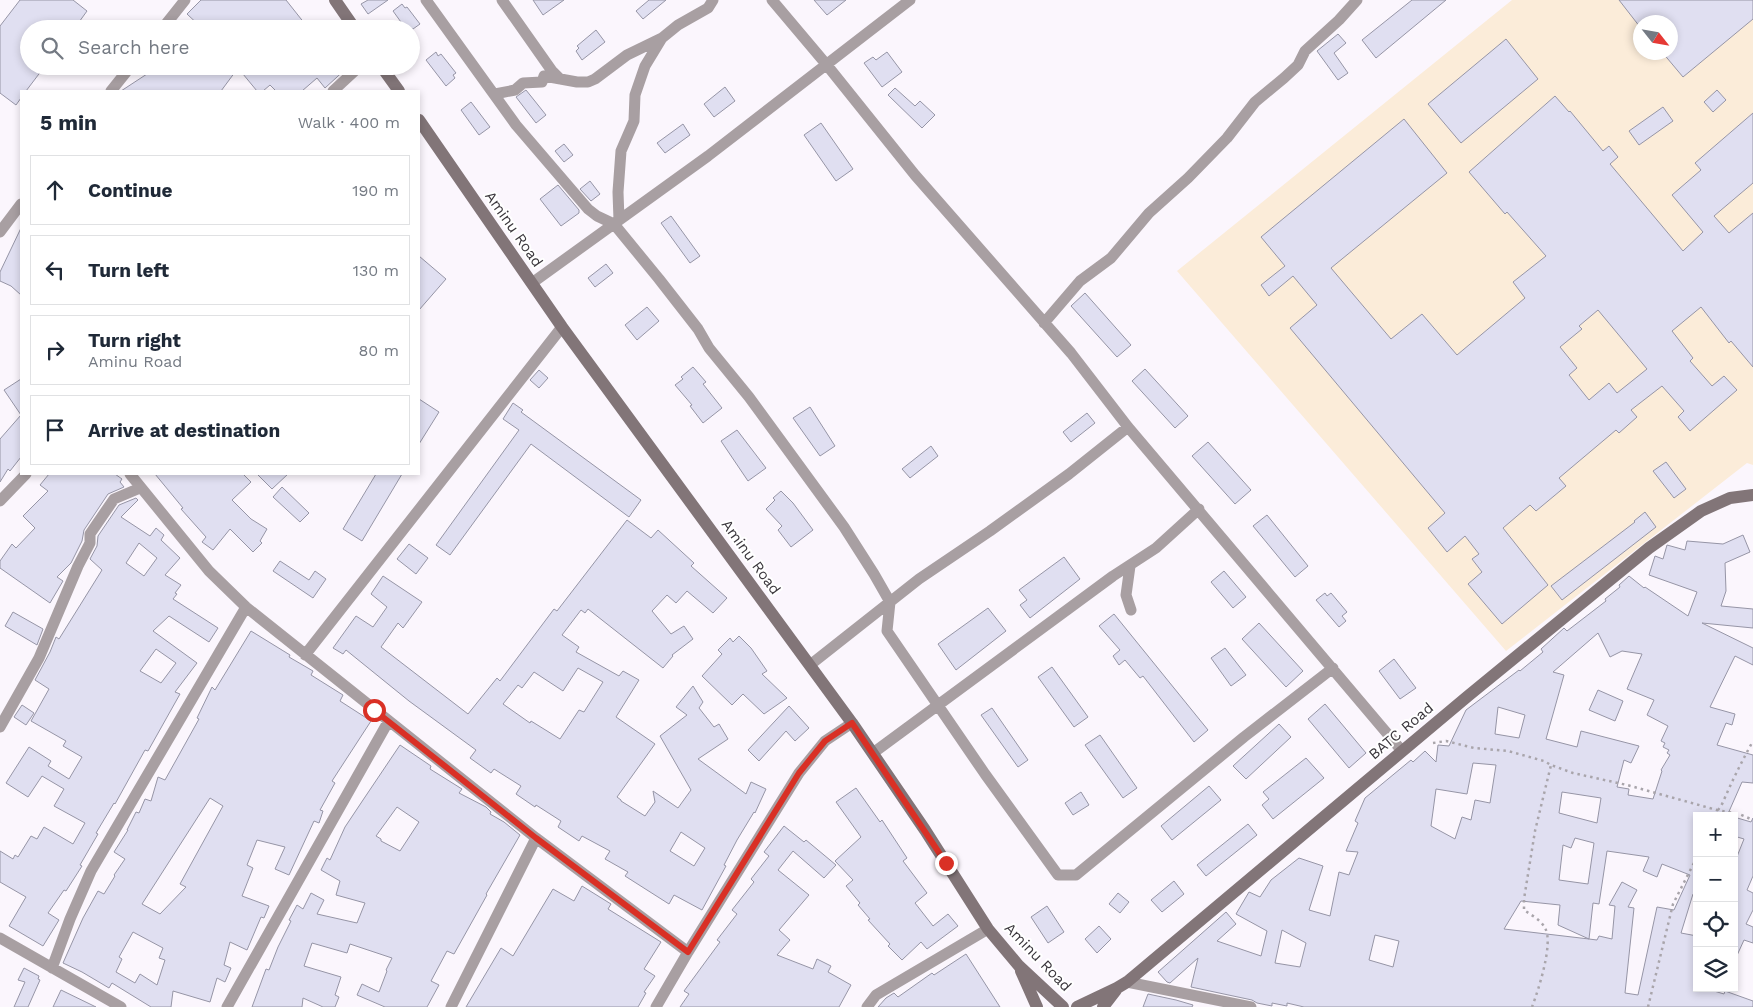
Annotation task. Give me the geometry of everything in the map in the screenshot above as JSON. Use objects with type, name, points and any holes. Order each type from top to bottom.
[{"type":"street","points":[[169,20],[185,0]]},
{"type":"street","points":[[335,0],[349,20]]},
{"type":"street","points":[[426,0],[516,125],[588,209],[597,216],[616,222],[808,477],[844,527],[890,602],[886,631],[1058,875],[1076,875],[1244,737],[1333,668]]},
{"type":"street","points":[[502,0],[552,75],[577,82],[588,82],[595,79],[627,55],[662,38],[678,25],[708,8],[713,0]]},
{"type":"street","points":[[772,0],[915,175],[1071,353],[1128,426],[1333,668],[1406,748]]},
{"type":"street","points":[[532,283],[708,156],[910,0]]},
{"type":"street","points":[[1044,323],[1080,281],[1111,258],[1149,213],[1188,178],[1227,138],[1254,102],[1291,72],[1305,51],[1339,20],[1357,0]]},
{"type":"street","points":[[616,222],[621,151],[634,121],[635,95],[645,66],[662,38]]},
{"type":"street","points":[[112,90],[124,75]]},
{"type":"street","points":[[334,90],[350,75]]},
{"type":"street","points":[[387,75],[397,90]]},
{"type":"street","points":[[495,94],[515,90],[524,84],[542,82],[552,75]]},
{"type":"street","name":"Aminu Road","points":[[420,121],[562,327],[852,723],[988,929],[1019,966],[1063,1007]]},
{"type":"street","points":[[0,232],[20,205]]},
{"type":"street","points":[[305,655],[562,327]]},
{"type":"street","points":[[810,665],[919,579],[1069,474],[1128,426]]},
{"type":"street","points":[[0,501],[25,475]]},
{"type":"street","points":[[131,475],[209,571],[246,607],[536,838],[688,952]]},
{"type":"street","points":[[0,728],[38,658],[90,543],[90,534],[114,499],[140,488]]},
{"type":"street","name":"BATC Road","points":[[1078,1007],[1122,985],[1406,748],[1685,521],[1701,511],[1730,498],[1753,495]]},
{"type":"street","points":[[873,753],[938,704],[1156,548],[1199,509]]},
{"type":"street","points":[[1130,566],[1126,595],[1131,610]]},
{"type":"street","points":[[52,968],[70,918],[91,871],[246,607]]},
{"type":"street","points":[[227,1007],[388,722]]},
{"type":"street","points":[[656,1007],[799,773],[825,741],[852,723]]},
{"type":"street","points":[[451,1007],[536,838]]},
{"type":"street","points":[[867,1007],[876,995],[988,929]]},
{"type":"street","points":[[0,938],[121,1007]]},
{"type":"street","points":[[1019,966],[1037,1007]]},
{"type":"street","points":[[1103,1007],[1122,985],[1251,1007]]},
{"type":"path","points":[[1717,810],[1722,806],[1734,775],[1753,741]]},
{"type":"path","points":[[1406,748],[1446,742],[1474,748],[1508,751],[1544,761],[1573,773],[1739,814],[1753,820]]},
{"type":"path","points":[[1532,1007],[1544,969],[1547,936],[1545,928],[1536,918],[1524,910],[1524,899],[1535,831],[1551,765]]},
{"type":"path","points":[[1648,1007],[1673,904],[1693,866]]},
{"type":"shaded area","points":[[1512,0],[1753,0],[1753,465],[1747,463],[1506,651],[1177,271]]},
{"type":"building","points":[[20,0],[73,0],[87,11],[80,20],[20,20],[20,75],[38,75],[27,90],[20,90],[20,99],[16,105],[0,93],[0,26]]},
{"type":"building","points":[[201,0],[286,0],[302,20],[193,20],[187,14]]},
{"type":"building","points":[[368,0],[388,0],[368,14],[361,4]]},
{"type":"building","points":[[533,0],[564,0],[543,15]]},
{"type":"building","points":[[649,0],[666,0],[643,19],[636,11]]},
{"type":"building","points":[[814,0],[846,0],[827,15]]},
{"type":"building","points":[[1412,0],[1446,0],[1376,58],[1362,40]]},
{"type":"building","points":[[1619,0],[1753,0],[1753,19],[1683,77],[1669,60],[1678,60],[1678,15],[1633,15],[1633,18]]},
{"type":"building","points":[[402,4],[405,8],[407,7],[417,20],[400,20],[393,11]]},
{"type":"building","points":[[596,30],[605,42],[582,60],[576,51],[579,48],[577,46]]},
{"type":"building","points":[[1338,34],[1346,43],[1334,53],[1348,73],[1338,80],[1317,51]]},
{"type":"building","points":[[1506,39],[1538,79],[1461,143],[1428,104]]},
{"type":"building","points":[[436,52],[438,56],[441,54],[456,73],[453,75],[455,78],[446,86],[426,60]]},
{"type":"building","points":[[887,52],[902,72],[882,87],[864,63],[873,57],[876,60]]},
{"type":"building","points":[[145,75],[233,75],[222,90],[123,90]]},
{"type":"building","points":[[244,75],[339,75],[325,88],[317,78],[303,90],[275,90],[270,85],[264,90],[256,90]]},
{"type":"building","points":[[725,87],[735,101],[714,117],[704,104]]},
{"type":"building","points":[[895,88],[915,106],[920,101],[935,115],[922,128],[888,95]]},
{"type":"building","points":[[526,90],[546,115],[536,123],[516,97]]},
{"type":"building","points":[[1717,90],[1726,100],[1713,112],[1704,102]]},
{"type":"building","points":[[1555,96],[1603,151],[1609,146],[1618,157],[1610,164],[1683,251],[1703,232],[1672,195],[1701,170],[1695,163],[1753,113],[1753,183],[1714,216],[1729,233],[1753,213],[1753,367],[1731,341],[1729,343],[1701,307],[1672,331],[1693,358],[1690,361],[1712,386],[1724,376],[1737,390],[1690,431],[1678,417],[1684,411],[1662,386],[1631,410],[1637,417],[1619,433],[1616,430],[1559,478],[1566,486],[1536,511],[1530,505],[1503,528],[1548,585],[1502,624],[1468,584],[1482,572],[1472,559],[1479,554],[1465,536],[1447,552],[1428,528],[1445,513],[1290,328],[1317,305],[1293,276],[1269,296],[1261,285],[1285,266],[1261,237],[1404,119],[1447,173],[1331,268],[1391,339],[1422,314],[1457,355],[1525,298],[1513,282],[1546,256],[1507,212],[1505,214],[1469,172]],"holes":[[[1598,310],[1647,369],[1617,393],[1609,383],[1589,400],[1569,375],[1577,368],[1560,347],[1582,329],[1579,326]]]},
{"type":"building","points":[[471,102],[490,127],[479,135],[461,110]]},
{"type":"building","points":[[1663,107],[1673,121],[1639,145],[1629,131]]},
{"type":"building","points":[[821,123],[853,169],[836,181],[804,135]]},
{"type":"building","points":[[683,124],[690,135],[665,153],[657,143]]},
{"type":"building","points":[[564,144],[573,155],[564,162],[555,151]]},
{"type":"building","points":[[590,181],[600,194],[591,201],[580,189]]},
{"type":"building","points":[[558,185],[579,210],[579,213],[561,226],[540,199]]},
{"type":"building","points":[[671,216],[700,256],[690,263],[661,223]]},
{"type":"building","points":[[20,230],[20,294],[11,286],[0,281],[0,272]]},
{"type":"building","points":[[420,257],[446,279],[420,309]]},
{"type":"building","points":[[606,264],[613,273],[595,287],[588,278]]},
{"type":"building","points":[[1085,293],[1131,345],[1117,357],[1071,306]]},
{"type":"building","points":[[647,307],[659,321],[637,340],[625,325]]},
{"type":"building","points":[[693,367],[706,382],[703,384],[722,408],[703,423],[690,406],[692,405],[675,385]]},
{"type":"building","points":[[1145,369],[1188,416],[1175,428],[1132,381]]},
{"type":"building","points":[[539,370],[548,378],[539,388],[530,380]]},
{"type":"building","points":[[20,380],[20,414],[4,390]]},
{"type":"building","points":[[420,400],[439,412],[420,442]]},
{"type":"building","points":[[513,403],[523,410],[521,412],[641,500],[629,517],[531,444],[450,555],[436,545],[519,430],[503,419]]},
{"type":"building","points":[[810,407],[835,446],[820,456],[793,418]]},
{"type":"building","points":[[1087,413],[1095,423],[1071,442],[1063,432]]},
{"type":"building","points":[[20,416],[20,458],[10,471],[8,469],[0,482],[0,439]]},
{"type":"building","points":[[737,430],[766,468],[748,481],[721,441]]},
{"type":"building","points":[[1208,442],[1251,490],[1235,504],[1192,456]]},
{"type":"building","points":[[931,446],[938,456],[910,478],[902,469]]},
{"type":"building","points":[[1666,462],[1686,489],[1674,498],[1653,471]]},
{"type":"building","points":[[48,475],[116,475],[122,479],[120,482],[124,487],[108,494],[84,530],[82,541],[71,563],[57,577],[63,581],[50,603],[0,568],[0,561],[12,544],[16,548],[35,528],[23,516],[48,491],[40,485]]},
{"type":"building","points":[[156,475],[244,475],[251,482],[232,500],[251,519],[267,529],[260,541],[262,543],[253,552],[230,529],[213,550],[202,542],[206,537],[181,509],[183,508]]},
{"type":"building","points":[[258,475],[287,475],[272,489]]},
{"type":"building","points":[[375,475],[401,475],[362,541],[343,529]]},
{"type":"building","points":[[282,487],[309,513],[300,522],[273,497]]},
{"type":"building","points":[[781,491],[793,503],[813,530],[791,547],[778,530],[782,526],[766,509],[775,500],[773,498]]},
{"type":"building","points":[[136,498],[138,500],[121,517],[150,536],[156,528],[164,535],[161,540],[180,558],[165,575],[181,585],[173,599],[218,628],[209,642],[169,616],[153,631],[197,663],[175,692],[180,694],[148,751],[145,750],[115,804],[96,833],[98,834],[80,865],[82,866],[66,891],[64,890],[48,913],[59,920],[43,946],[9,926],[26,897],[0,882],[0,851],[13,859],[15,855],[18,857],[31,836],[37,839],[44,827],[73,844],[85,823],[54,806],[64,789],[42,776],[28,797],[6,783],[29,747],[51,761],[48,766],[69,779],[82,757],[63,746],[66,741],[31,721],[49,689],[35,680],[56,637],[59,639],[102,570],[90,559],[97,546],[98,536],[119,505]],"holes":[[[139,543],[157,558],[144,576],[126,563]],[[156,649],[176,663],[161,683],[140,671]]]},
{"type":"building","points":[[1645,512],[1656,527],[1562,600],[1551,586],[1635,522]]},
{"type":"building","points":[[1267,515],[1308,566],[1295,577],[1253,526]]},
{"type":"building","points":[[627,520],[651,538],[658,530],[694,563],[691,566],[727,598],[713,613],[687,591],[676,603],[667,595],[652,611],[671,634],[684,626],[693,639],[672,655],[663,668],[588,609],[585,613],[581,610],[562,635],[579,647],[576,652],[619,676],[623,671],[639,680],[616,717],[655,744],[617,797],[621,801],[645,816],[655,802],[653,791],[678,808],[691,790],[660,736],[687,715],[676,707],[693,686],[703,702],[699,708],[714,727],[719,724],[728,739],[698,759],[746,794],[751,782],[766,789],[755,813],[737,840],[724,865],[726,866],[702,910],[674,895],[669,904],[625,876],[628,872],[605,859],[610,851],[582,836],[579,841],[558,827],[561,821],[516,794],[521,786],[494,769],[491,773],[470,758],[476,750],[409,701],[346,650],[343,654],[333,648],[356,616],[373,627],[387,607],[371,594],[383,576],[422,602],[403,628],[398,623],[381,647],[468,714],[497,678],[500,681],[554,609],[557,611]],"holes":[[[578,668],[603,682],[584,712],[579,710],[560,739],[531,721],[530,723],[503,704],[518,685],[522,688],[534,672],[563,691]],[[681,832],[705,848],[694,866],[670,851]]]},
{"type":"building","points":[[1743,535],[1750,552],[1725,563],[1726,591],[1721,606],[1753,609],[1753,628],[1702,623],[1753,648],[1753,665],[1735,656],[1710,707],[1735,714],[1732,725],[1726,723],[1717,745],[1753,755],[1753,783],[1742,782],[1729,812],[1693,812],[1693,894],[1681,933],[1693,935],[1693,992],[1717,992],[1724,994],[1728,992],[1753,1001],[1753,1007],[1304,1007],[1287,1003],[1287,1006],[1272,1003],[1272,1006],[1191,987],[1198,958],[1170,983],[1158,972],[1226,912],[1236,924],[1217,941],[1261,956],[1267,931],[1236,914],[1249,892],[1260,897],[1271,880],[1299,858],[1323,866],[1309,910],[1330,916],[1339,872],[1349,875],[1358,852],[1346,851],[1358,823],[1355,821],[1365,798],[1411,760],[1413,762],[1425,751],[1436,762],[1438,745],[1449,746],[1466,710],[1543,652],[1541,649],[1564,628],[1567,631],[1606,601],[1605,599],[1620,587],[1619,585],[1629,576],[1644,588],[1688,616],[1697,592],[1649,575],[1655,556],[1663,559],[1667,545],[1685,550],[1687,541],[1723,544]],"holes":[[[1598,633],[1610,657],[1622,651],[1642,654],[1627,689],[1654,700],[1647,715],[1668,726],[1661,741],[1665,743],[1663,747],[1669,750],[1667,753],[1670,755],[1661,770],[1653,799],[1628,795],[1629,789],[1617,787],[1624,760],[1631,763],[1639,746],[1581,731],[1577,747],[1546,739],[1564,675],[1553,672]],[[1498,707],[1525,715],[1519,738],[1495,734]],[[1473,763],[1496,765],[1490,803],[1475,800],[1471,820],[1462,817],[1455,839],[1431,826],[1436,789],[1467,794]],[[1562,792],[1601,798],[1597,823],[1559,813]],[[1575,838],[1594,843],[1588,884],[1559,880],[1563,845],[1571,848]],[[1607,851],[1649,857],[1643,871],[1657,877],[1662,864],[1690,875],[1674,910],[1657,907],[1638,995],[1625,993],[1634,908],[1628,907],[1637,890],[1622,882],[1609,905],[1615,906],[1612,939],[1599,936],[1597,940],[1589,939],[1593,903],[1599,904]],[[1521,901],[1560,905],[1558,925],[1589,939],[1504,929]],[[1282,930],[1306,943],[1300,967],[1275,963]],[[1375,935],[1399,941],[1393,967],[1369,960]]]},
{"type":"building","points":[[409,544],[428,558],[416,574],[397,559]]},
{"type":"building","points":[[1064,557],[1080,579],[1030,618],[1020,605],[1027,600],[1019,590]]},
{"type":"building","points":[[280,561],[309,580],[315,571],[326,579],[313,598],[273,571]]},
{"type":"building","points":[[1224,571],[1246,597],[1233,608],[1211,582]]},
{"type":"building","points":[[1325,593],[1327,596],[1331,593],[1347,612],[1342,616],[1346,621],[1339,627],[1316,600]]},
{"type":"building","points":[[988,608],[1006,631],[956,670],[938,644]]},
{"type":"building","points":[[13,612],[43,629],[37,645],[5,626]]},
{"type":"building","points":[[1114,614],[1208,730],[1194,742],[1143,676],[1140,678],[1125,660],[1119,665],[1113,656],[1120,650],[1099,626]]},
{"type":"building","points":[[1259,623],[1303,671],[1286,687],[1242,639]]},
{"type":"building","points":[[251,631],[313,671],[311,675],[343,695],[340,701],[371,721],[332,781],[335,783],[320,810],[323,811],[319,823],[314,821],[289,875],[275,869],[285,847],[257,840],[247,865],[253,868],[242,896],[269,906],[264,918],[261,917],[247,950],[230,942],[224,965],[231,968],[225,982],[217,978],[210,1002],[173,991],[171,1007],[151,1007],[112,983],[109,988],[63,963],[83,918],[98,891],[104,894],[125,859],[114,852],[128,830],[136,812],[139,813],[145,799],[151,801],[158,777],[165,780],[199,719],[197,718],[212,687],[215,690]],"holes":[[[210,798],[223,806],[180,884],[186,887],[160,914],[142,904]],[[133,932],[163,948],[159,958],[165,960],[157,985],[140,974],[135,983],[116,972],[122,959],[119,957]]]},
{"type":"building","points":[[739,636],[751,648],[767,671],[762,674],[787,698],[764,714],[743,694],[732,705],[702,676],[722,654],[718,650],[730,638],[733,642]]},
{"type":"building","points":[[1225,648],[1246,675],[1231,686],[1211,658]]},
{"type":"building","points":[[1394,659],[1416,688],[1400,699],[1379,671]]},
{"type":"building","points":[[1052,667],[1088,717],[1074,727],[1038,677]]},
{"type":"building","points":[[1598,690],[1623,701],[1615,721],[1589,710]]},
{"type":"building","points":[[1325,704],[1366,753],[1349,768],[1308,719]]},
{"type":"building","points":[[22,705],[34,713],[26,725],[14,717]]},
{"type":"building","points":[[789,706],[809,728],[795,741],[786,731],[759,761],[748,750]]},
{"type":"building","points":[[992,708],[1028,760],[1018,767],[981,715]]},
{"type":"building","points":[[1279,724],[1291,737],[1246,779],[1233,766]]},
{"type":"building","points":[[1100,735],[1137,788],[1123,798],[1085,745]]},
{"type":"building","points":[[400,745],[431,766],[430,769],[462,789],[459,793],[486,807],[491,812],[490,814],[520,835],[454,954],[447,951],[431,981],[439,985],[427,1007],[385,1007],[357,995],[362,984],[379,992],[392,958],[350,944],[347,953],[312,943],[304,966],[341,977],[335,995],[339,997],[335,1007],[323,1007],[303,998],[302,1007],[252,1007],[266,969],[269,970],[291,921],[289,920],[297,905],[303,909],[311,893],[324,900],[317,914],[357,923],[365,903],[336,895],[340,881],[321,870],[327,858],[330,860],[345,827]],"holes":[[[397,807],[419,822],[400,851],[381,841],[376,836]]]},
{"type":"building","points":[[1306,758],[1324,778],[1273,819],[1262,805],[1269,799],[1263,792]]},
{"type":"building","points":[[1209,786],[1221,800],[1172,840],[1161,826]]},
{"type":"building","points":[[856,788],[880,822],[882,820],[907,858],[903,861],[927,893],[915,903],[933,926],[948,914],[958,926],[927,949],[921,942],[902,960],[888,946],[890,944],[868,920],[870,919],[858,905],[860,903],[846,886],[853,880],[835,861],[861,837],[836,802]]},
{"type":"building","points":[[1081,792],[1089,805],[1073,815],[1065,803]]},
{"type":"building","points":[[1738,818],[1751,822],[1753,818],[1753,876],[1747,890],[1753,893],[1753,910],[1746,924],[1753,927],[1753,943],[1744,940],[1738,953],[1738,854],[1744,839],[1738,837]]},
{"type":"building","points":[[1248,824],[1257,835],[1206,876],[1197,865]]},
{"type":"building","points":[[784,826],[804,842],[806,840],[836,865],[824,878],[793,851],[778,870],[809,895],[779,930],[790,940],[777,955],[813,969],[817,959],[831,966],[828,972],[851,985],[839,1007],[680,1007],[689,994],[684,991],[720,942],[717,940],[737,914],[732,910],[754,882],[751,879],[769,856],[764,852]]},
{"type":"building","points":[[1174,881],[1184,894],[1162,912],[1151,900]]},
{"type":"building","points":[[582,886],[611,904],[608,909],[661,942],[644,969],[655,976],[644,992],[646,993],[638,1007],[466,1007],[501,948],[513,956],[553,889],[574,901]]},
{"type":"building","points":[[1118,893],[1129,902],[1120,913],[1109,904]]},
{"type":"building","points":[[1047,906],[1064,932],[1048,943],[1031,917]]},
{"type":"building","points":[[1099,926],[1111,939],[1097,953],[1085,939]]},
{"type":"building","points":[[966,954],[1000,1007],[878,1007],[886,998],[894,993],[898,997],[932,973],[934,975]]},
{"type":"building","points":[[24,968],[39,976],[38,979],[40,980],[28,1007],[14,1007],[25,982],[18,980]]},
{"type":"building","points":[[61,990],[96,1007],[53,1007]]},
{"type":"building","points":[[1148,994],[1193,1005],[1192,1007],[1143,1007]]},
{"type":"route","points":[[374,710],[536,838],[688,952],[799,773],[825,741],[852,723],[946,863]]}]
